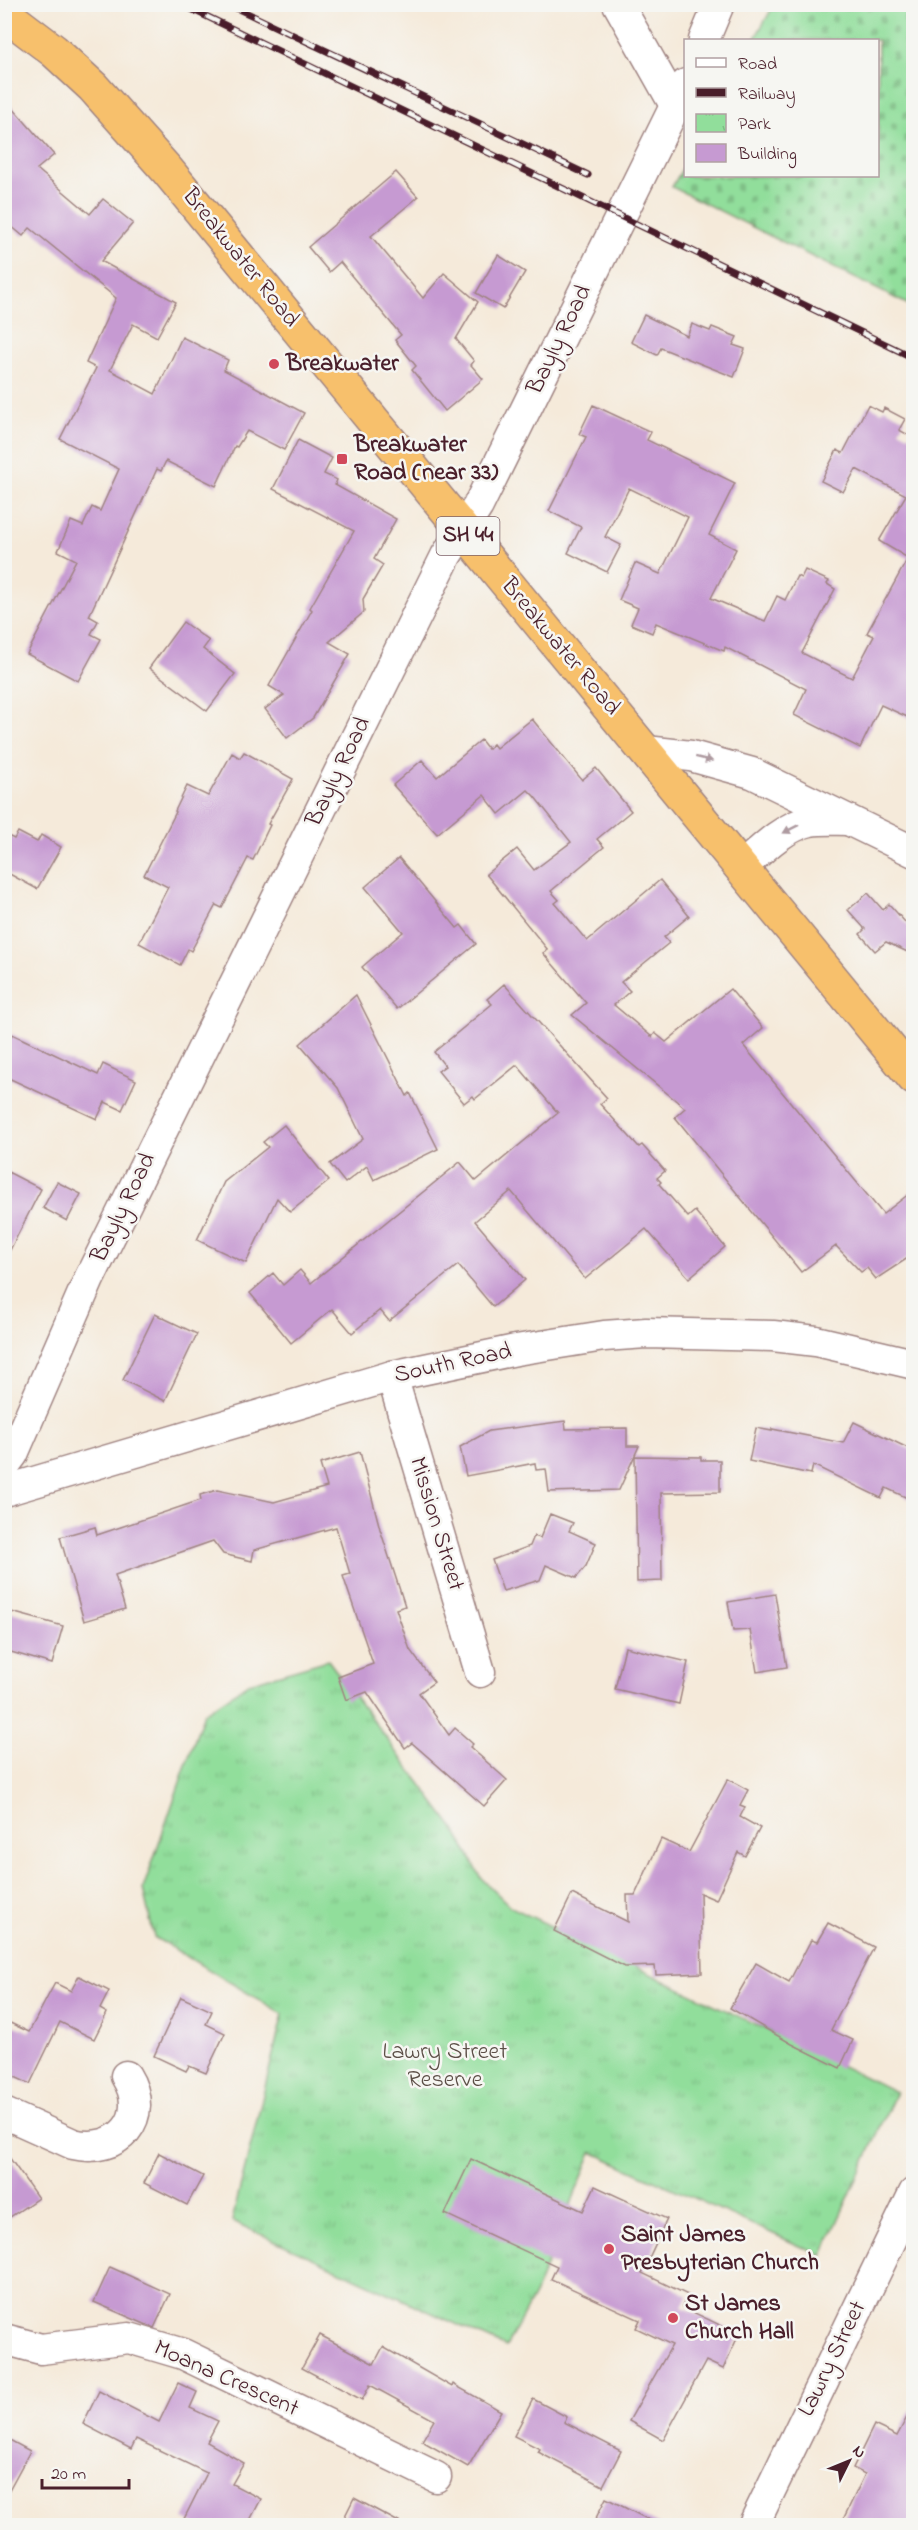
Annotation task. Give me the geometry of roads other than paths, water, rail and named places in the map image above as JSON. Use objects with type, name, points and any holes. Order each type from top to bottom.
[{"type":"highway","name":"Breakwater Road","points":[[4,13],[54,51],[125,121],[914,1078]]},
{"type":"street","points":[[618,4],[681,95]]},
{"type":"street","points":[[704,39],[719,4]]},
{"type":"street","name":"Bayly Road","points":[[4,1466],[13,1454],[89,1279],[446,556],[478,506],[681,95]]},
{"type":"street","points":[[646,751],[691,756],[752,773],[914,852]]},
{"type":"street","points":[[741,868],[760,850],[795,827],[810,821],[848,820]]},
{"type":"street","name":"South Road","points":[[4,1491],[392,1376],[516,1350],[604,1336],[646,1333],[773,1336],[816,1341],[914,1364]]},
{"type":"street","name":"Mission Street","points":[[392,1376],[480,1672]]},
{"type":"street","points":[[4,2113],[73,2144],[85,2147],[104,2146],[120,2137],[133,2117],[134,2094],[126,2076]]},
{"type":"street","name":"Lawry Street","points":[[753,2526],[914,2193]]},
{"type":"street","name":"Moana Crescent","points":[[4,2339],[41,2349],[129,2338],[183,2354],[436,2477]]},
{"type":"railway","points":[[181,4],[914,358]]},
{"type":"railway","points":[[228,4],[588,175]]},
{"type":"place","name":"Breakwater","points":[[274,364]]},
{"type":"place","name":"Breakwater Road (near 33)","points":[[342,459]]},
{"type":"place","name":"Saint James Presbyterian Church","points":[[609,2249]]},
{"type":"place","name":"St James Church Hall","points":[[673,2318]]},
{"type":"park label","name":"Lawry Street Reserve","points":[[445,2066]]}]
